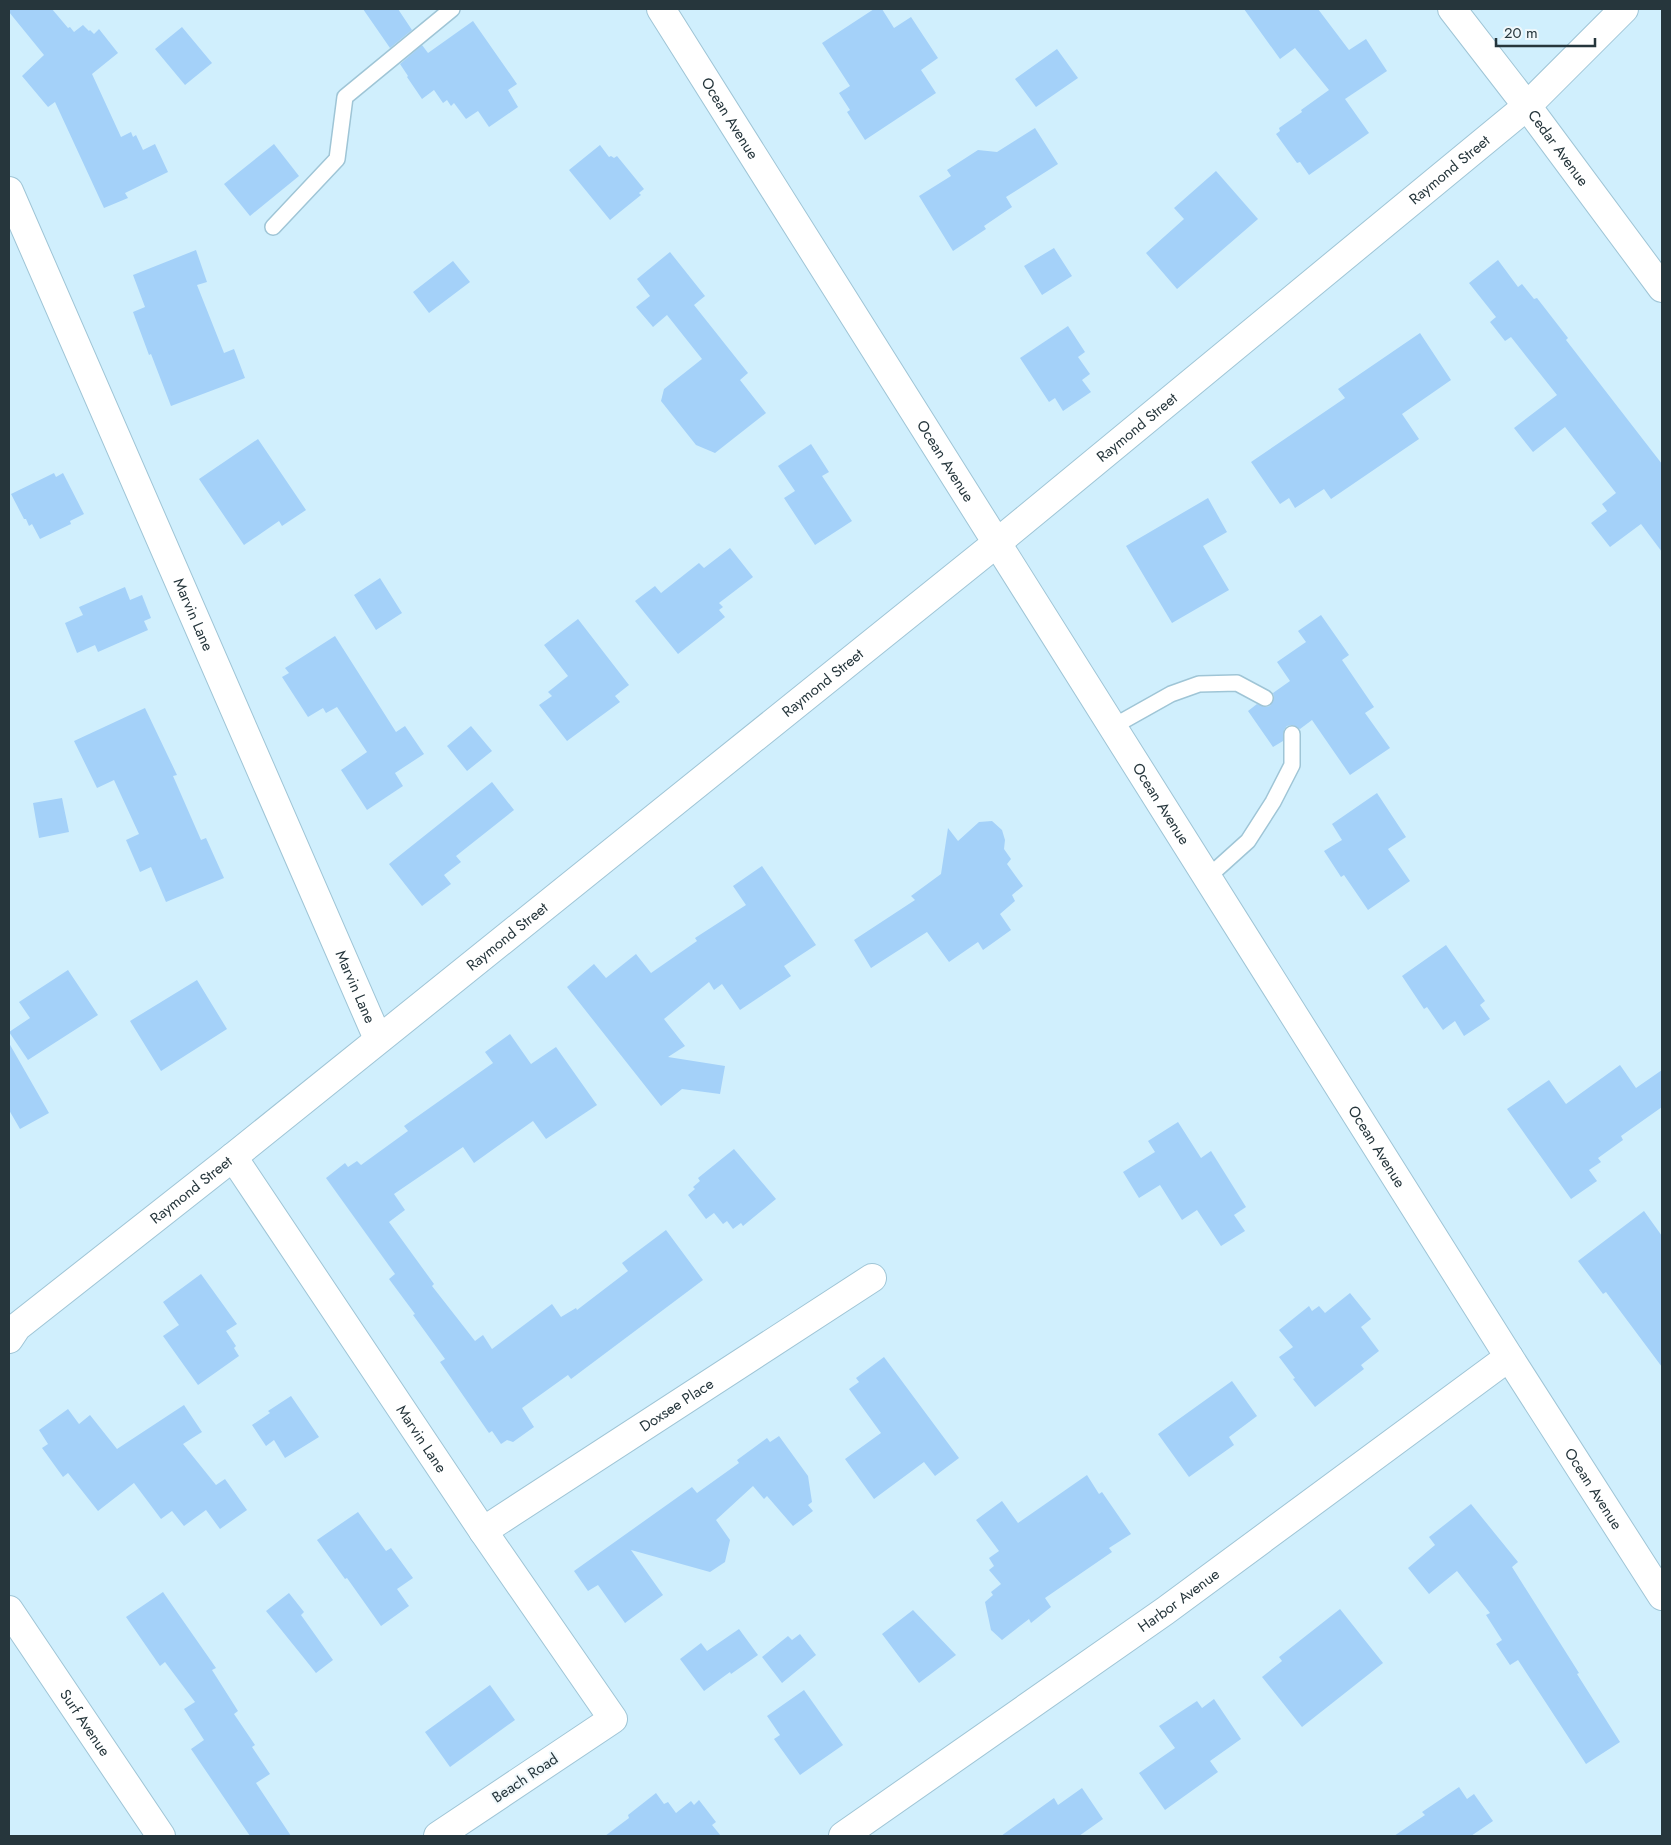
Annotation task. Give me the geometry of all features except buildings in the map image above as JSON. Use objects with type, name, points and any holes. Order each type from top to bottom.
[{"type":"street","name":"Ocean Avenue","points":[[661,9],[1662,1596]]},
{"type":"street","name":"Cedar Avenue","points":[[1452,9],[1527,106],[1662,288]]},
{"type":"street","name":"Raymond Street","points":[[9,1339],[17,1328],[233,1157],[998,542],[1527,106],[1624,9]]},
{"type":"street","name":"Marvin Lane","points":[[9,190],[378,1039]]},
{"type":"street","name":"Marvin Lane","points":[[233,1157],[483,1531],[613,1719]]},
{"type":"street","name":"Doxsee Place","points":[[483,1531],[872,1278]]},
{"type":"street","name":"Harbor Avenue","points":[[843,1836],[1165,1611],[1510,1357]]},
{"type":"street","name":"Surf Avenue","points":[[9,1610],[160,1836]]},
{"type":"street","name":"Beach Road","points":[[438,1836],[613,1719]]},
{"type":"lane","points":[[273,227],[337,159],[345,97],[452,9]]},
{"type":"lane","points":[[1114,726],[1171,694],[1199,684],[1237,683],[1265,698]]},
{"type":"lane","points":[[1208,876],[1248,841],[1273,802],[1292,765],[1292,734]]}]
